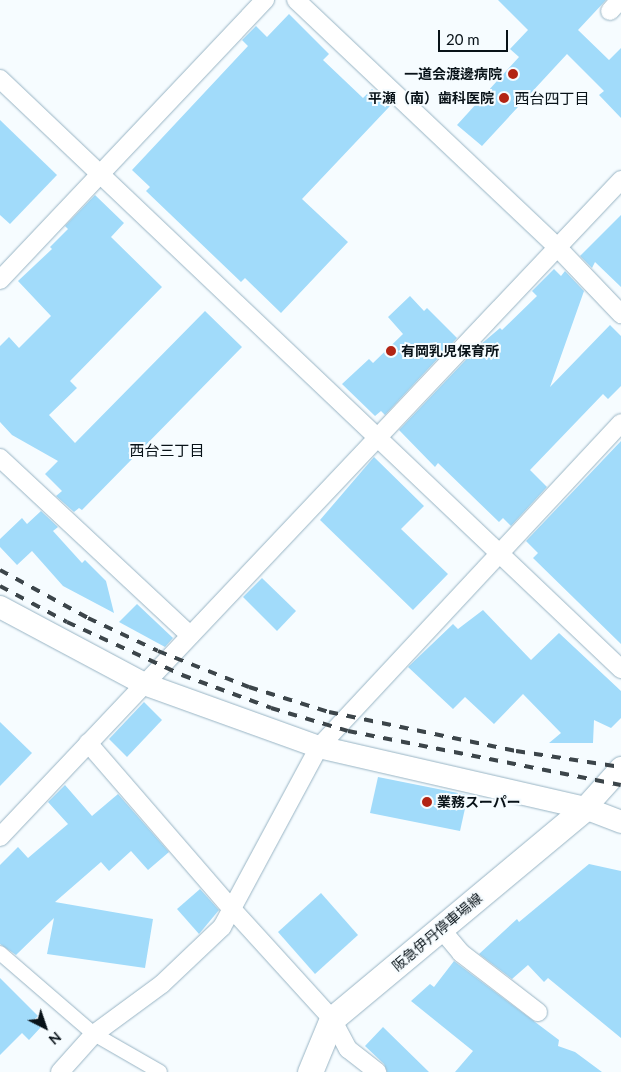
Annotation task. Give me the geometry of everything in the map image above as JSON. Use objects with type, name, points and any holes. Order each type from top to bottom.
[{"type":"main road","name":"阪急伊丹停車場線","points":[[310,1072],[332,1019],[585,808]]},
{"type":"street","points":[[0,280],[265,0]]},
{"type":"street","points":[[296,0],[556,247],[621,314]]},
{"type":"street","points":[[0,79],[377,437],[497,554],[621,669]]},
{"type":"street","points":[[0,838],[621,180]]},
{"type":"street","points":[[60,1072],[94,1034],[198,953],[222,927],[319,747],[621,423]]},
{"type":"street","points":[[0,458],[190,635]]},
{"type":"street","points":[[0,607],[144,684],[319,747],[585,808],[621,822]]},
{"type":"street","points":[[88,743],[232,909],[332,1019],[348,1049],[377,1072]]},
{"type":"street","points":[[585,808],[621,768]]},
{"type":"street","points":[[441,929],[461,952],[538,1012]]},
{"type":"street","points":[[0,954],[94,1034],[160,1072]]},
{"type":"building","points":[[498,0],[606,0],[578,30],[609,60],[621,48],[621,118],[599,95],[604,91],[567,54],[482,146],[457,125],[519,57],[510,49],[528,30]]},
{"type":"building","points":[[289,14],[329,54],[323,60],[363,98],[372,89],[390,106],[302,199],[348,242],[281,313],[245,278],[241,282],[146,191],[150,187],[132,170],[248,46],[242,40],[256,26],[267,37]]},
{"type":"building","points":[[0,120],[57,175],[10,224],[0,215]]},
{"type":"building","points":[[95,195],[124,223],[111,237],[162,287],[70,381],[77,388],[49,415],[75,443],[205,311],[242,347],[82,510],[79,508],[74,512],[56,496],[62,491],[45,474],[58,461],[12,435],[0,422],[0,346],[9,337],[19,348],[51,316],[18,281],[52,249],[50,247],[68,229],[65,226]]},
{"type":"building","points":[[621,215],[621,287],[595,262],[592,268],[580,256]]},
{"type":"building","points":[[554,269],[561,276],[565,271],[584,291],[550,387],[610,325],[621,336],[621,386],[608,399],[603,394],[530,470],[547,487],[511,526],[503,518],[499,522],[438,463],[435,467],[399,430],[480,345],[500,328],[502,330],[537,296],[532,291]]},
{"type":"building","points":[[410,296],[424,311],[427,308],[457,338],[385,415],[381,411],[375,416],[342,384],[369,359],[373,363],[403,334],[388,317]]},
{"type":"building","points":[[621,441],[621,644],[533,558],[538,553],[526,541]]},
{"type":"building","points":[[374,457],[424,506],[401,529],[448,574],[413,610],[320,520]]},
{"type":"building","points":[[41,511],[58,527],[53,531],[82,563],[85,560],[106,581],[114,613],[63,586],[32,551],[17,565],[0,547],[0,539],[22,518],[27,524]]},
{"type":"building","points":[[262,578],[296,611],[277,631],[243,597]]},
{"type":"building","points":[[137,604],[173,638],[165,647],[119,622]]},
{"type":"building","points":[[483,610],[531,660],[559,633],[621,691],[621,718],[611,728],[594,720],[593,743],[549,743],[561,733],[523,694],[494,724],[465,697],[453,709],[408,667],[453,624],[458,629]]},
{"type":"building","points":[[144,702],[162,720],[127,757],[109,739]]},
{"type":"building","points":[[0,722],[32,753],[0,786]]},
{"type":"building","points":[[378,777],[468,795],[460,831],[370,813]]},
{"type":"building","points":[[65,785],[92,816],[118,794],[169,852],[148,870],[131,851],[109,871],[101,862],[55,902],[153,919],[145,968],[47,954],[54,918],[16,955],[0,944],[0,865],[18,847],[28,858],[68,824],[48,802]]},
{"type":"building","points":[[589,864],[621,871],[621,1038],[548,978],[544,982],[528,965],[512,979],[479,954],[517,919],[519,922]]},
{"type":"building","points":[[200,889],[219,910],[199,934],[177,909]]},
{"type":"building","points":[[321,893],[358,935],[315,974],[278,932]]},
{"type":"building","points":[[454,961],[559,1040],[558,1046],[575,1052],[602,1072],[455,1072],[473,1051],[411,1001],[430,984],[434,987]]},
{"type":"building","points":[[0,978],[38,1016],[34,1020],[41,1027],[29,1040],[22,1033],[0,1055]]},
{"type":"building","points":[[383,1027],[429,1072],[387,1072],[384,1064],[365,1046]]},
{"type":"railway","points":[[0,570],[88,618],[158,651],[249,687],[329,712],[516,751],[621,767]]},
{"type":"railway","points":[[0,586],[67,622],[182,675],[271,708],[348,731],[621,785]]},
{"type":"place","name":"一道会渡邊病院","points":[[513,74]]},
{"type":"place","name":"平瀬（南）歯科医院","points":[[504,98]]},
{"type":"place","name":"有岡乳児保育所","points":[[391,351]]},
{"type":"place","name":"業務スーパー","points":[[427,802]]},
{"type":"district","name":"西台四丁目","points":[[552,99]]},
{"type":"district","name":"西台三丁目","points":[[167,451]]}]
